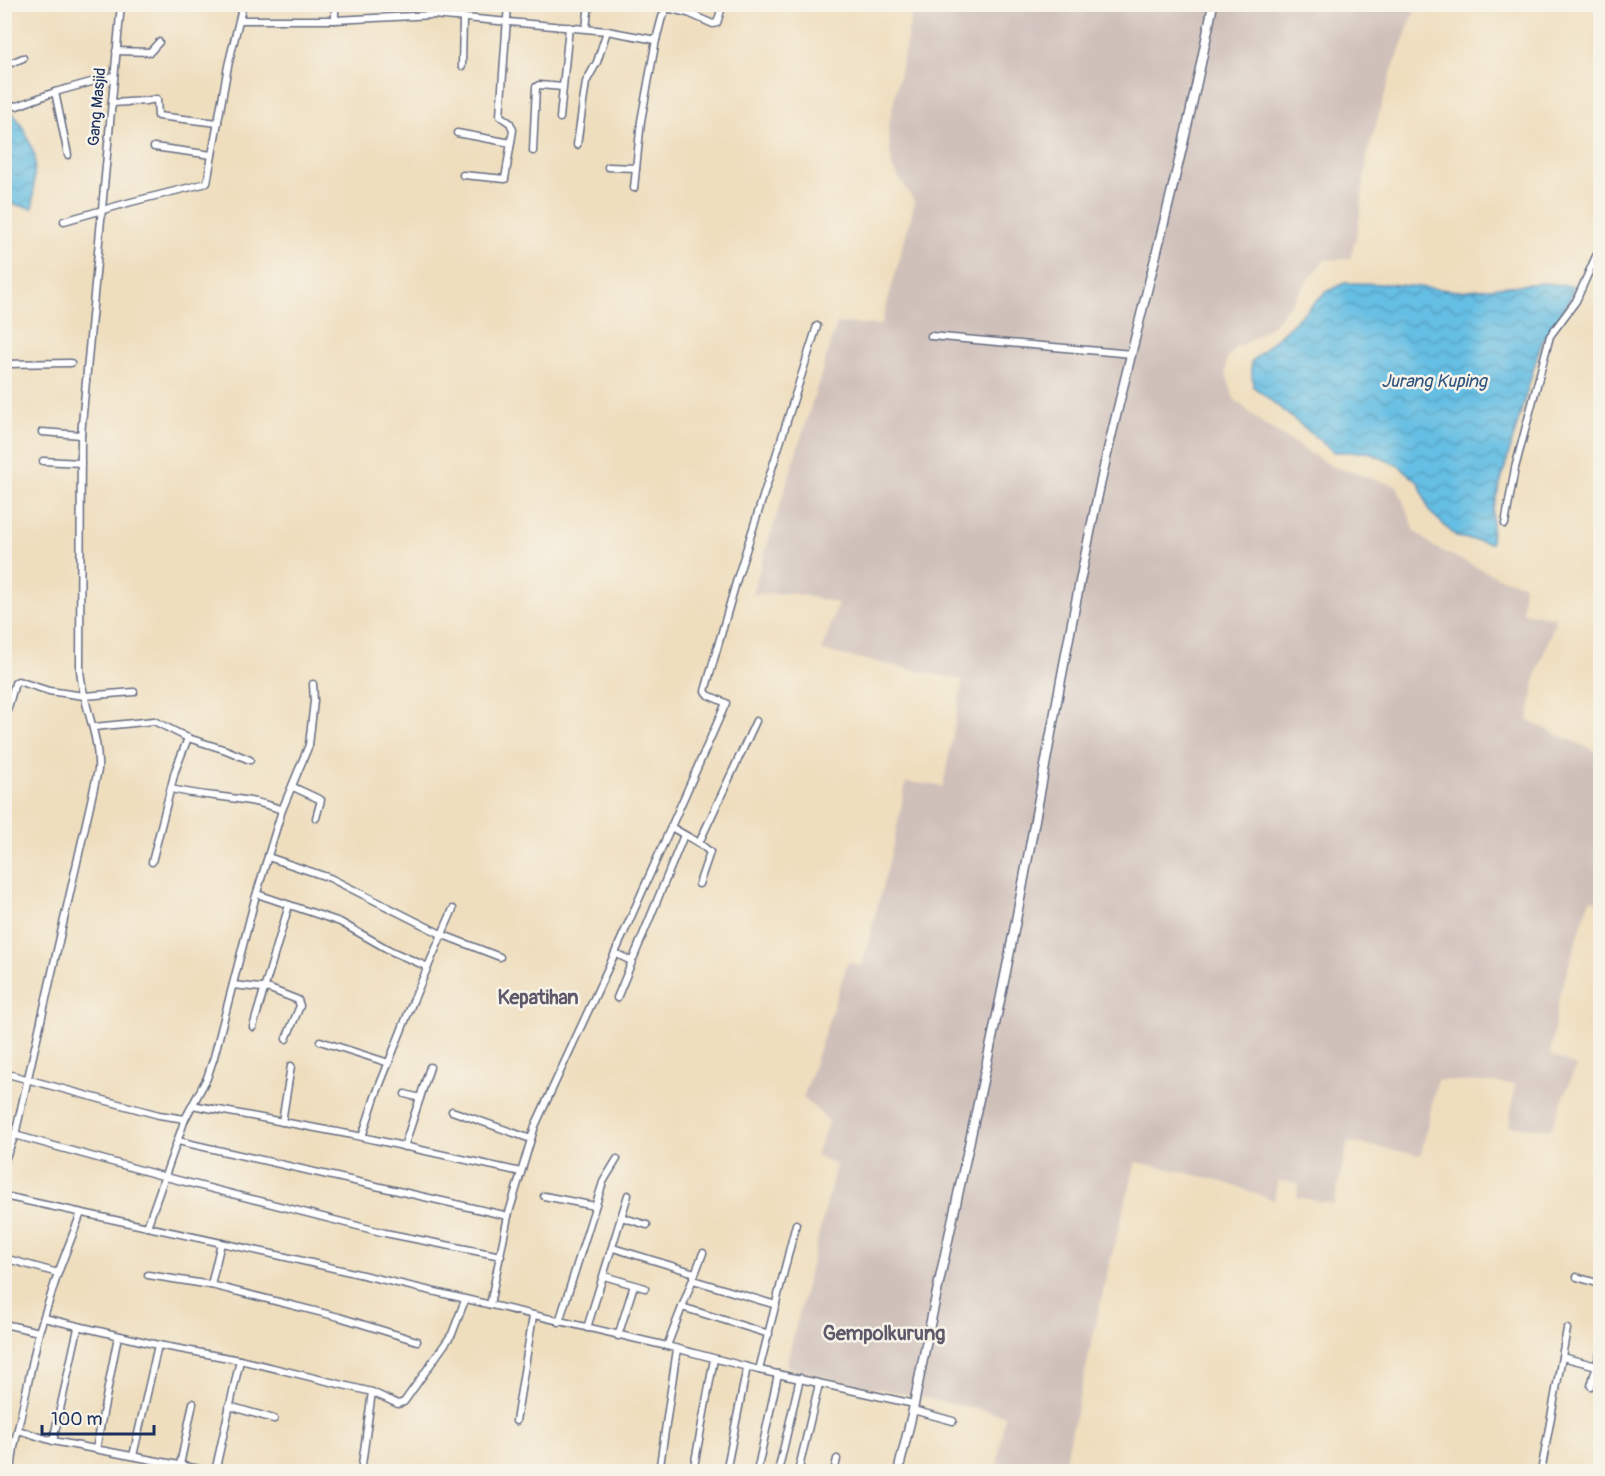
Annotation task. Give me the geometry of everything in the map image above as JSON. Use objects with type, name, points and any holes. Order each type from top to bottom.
[{"type":"street","name":"Gang Masjid","points":[[4,1162],[15,1135],[98,770],[98,748],[84,696],[81,669],[81,435],[121,4]]},
{"type":"street","points":[[64,221],[100,214],[207,183],[228,66],[243,4]]},
{"type":"street","points":[[335,4],[335,20]]},
{"type":"street","points":[[463,175],[505,179],[512,126],[500,116],[508,4]]},
{"type":"street","points":[[586,28],[589,4]]},
{"type":"street","points":[[688,13],[691,4]]},
{"type":"street","points":[[634,188],[641,121],[656,40],[665,9],[688,13],[711,24],[717,23],[723,4]]},
{"type":"street","points":[[898,1472],[914,1407],[1002,989],[1080,580],[1107,453],[1178,166],[1213,4]]},
{"type":"street","points":[[240,20],[335,20],[433,15],[586,28],[656,40]]},
{"type":"street","points":[[462,18],[462,66]]},
{"type":"street","points":[[560,118],[569,27]]},
{"type":"street","points":[[577,145],[586,82],[597,62],[607,31]]},
{"type":"street","points":[[116,51],[150,52],[159,42]]},
{"type":"street","points":[[4,66],[23,58]]},
{"type":"street","points":[[4,100],[8,105],[14,106],[113,76]]},
{"type":"street","points":[[533,151],[536,87],[539,85],[562,87]]},
{"type":"street","points":[[55,92],[69,155]]},
{"type":"street","points":[[112,103],[157,99],[158,116],[218,123]]},
{"type":"street","points":[[457,133],[511,143]]},
{"type":"street","points":[[154,147],[212,155]]},
{"type":"street","points":[[608,167],[636,168]]},
{"type":"street","points":[[1505,524],[1515,468],[1550,336],[1576,301],[1600,247]]},
{"type":"street","points":[[490,1305],[508,1216],[531,1139],[548,1096],[615,953],[726,703],[705,691],[737,579],[817,326]]},
{"type":"street","points":[[931,336],[1132,354]]},
{"type":"street","points":[[4,364],[71,363]]},
{"type":"street","points":[[42,432],[81,435]]},
{"type":"street","points":[[43,461],[81,463]]},
{"type":"street","points":[[4,722],[15,683],[18,681],[49,691],[84,696],[134,692]]},
{"type":"street","points":[[147,1227],[185,1119],[207,1078],[214,1057],[256,894],[282,810],[293,787],[311,736],[313,684]]},
{"type":"street","points":[[94,727],[154,721],[188,738],[250,760]]},
{"type":"street","points":[[699,843],[756,721]]},
{"type":"street","points":[[152,862],[176,771],[188,738]]},
{"type":"street","points":[[293,787],[321,800],[316,818]]},
{"type":"street","points":[[171,789],[198,795],[256,801],[282,810]]},
{"type":"street","points":[[671,827],[710,852],[699,884]]},
{"type":"street","points":[[617,998],[684,835]]},
{"type":"street","points":[[268,857],[346,885],[443,935],[500,957]]},
{"type":"street","points":[[256,894],[340,922],[391,951],[428,967]]},
{"type":"street","points":[[254,1027],[289,905]]},
{"type":"street","points":[[362,1137],[389,1063],[453,909]]},
{"type":"street","points":[[615,953],[631,961]]},
{"type":"street","points":[[233,985],[276,991],[296,998],[300,1002],[286,1039]]},
{"type":"street","points":[[320,1041],[389,1063]]},
{"type":"street","points":[[282,1122],[291,1066]]},
{"type":"street","points":[[404,1147],[430,1067]]},
{"type":"street","points":[[4,1072],[159,1115],[185,1119]]},
{"type":"street","points":[[405,1094],[420,1098]]},
{"type":"street","points":[[192,1105],[362,1137],[521,1172]]},
{"type":"street","points":[[452,1111],[531,1139]]},
{"type":"street","points":[[4,1132],[166,1177],[385,1233],[501,1256]]},
{"type":"street","points":[[178,1141],[508,1216]]},
{"type":"street","points":[[559,1322],[603,1182],[617,1159]]},
{"type":"street","points":[[4,1196],[222,1243],[667,1346],[914,1407],[953,1421]]},
{"type":"street","points":[[544,1196],[595,1206]]},
{"type":"street","points":[[587,1328],[628,1196]]},
{"type":"street","points":[[11,1472],[39,1332],[81,1213]]},
{"type":"street","points":[[621,1217],[647,1225]]},
{"type":"street","points":[[759,1370],[796,1224]]},
{"type":"street","points":[[211,1286],[222,1243]]},
{"type":"street","points":[[613,1248],[776,1305]]},
{"type":"street","points":[[667,1346],[703,1252]]},
{"type":"street","points":[[4,1258],[58,1273]]},
{"type":"street","points":[[148,1275],[211,1286],[339,1317],[417,1341]]},
{"type":"street","points":[[603,1276],[645,1288]]},
{"type":"street","points":[[1577,1277],[1600,1284]]},
{"type":"street","points":[[618,1336],[634,1285]]},
{"type":"street","points":[[44,1318],[78,1328],[240,1360],[372,1392],[398,1404],[404,1402],[452,1334],[465,1300]]},
{"type":"street","points":[[682,1306],[769,1334]]},
{"type":"street","points":[[516,1421],[533,1316]]},
{"type":"street","points":[[4,1324],[39,1332]]},
{"type":"street","points":[[53,1441],[78,1328]]},
{"type":"street","points":[[1541,1472],[1567,1329]]},
{"type":"street","points":[[96,1449],[118,1336]]},
{"type":"street","points":[[133,1456],[158,1345]]},
{"type":"street","points":[[659,1472],[677,1349]]},
{"type":"street","points":[[1591,1386],[1600,1353]]},
{"type":"street","points":[[1562,1357],[1597,1366]]},
{"type":"street","points":[[693,1472],[714,1359]]},
{"type":"street","points":[[18,1430],[53,1441],[215,1472],[240,1360]]},
{"type":"street","points":[[726,1472],[747,1367]]},
{"type":"street","points":[[757,1472],[778,1374]]},
{"type":"street","points":[[778,1472],[800,1378]]},
{"type":"street","points":[[798,1472],[819,1384]]},
{"type":"street","points":[[361,1472],[372,1392]]},
{"type":"street","points":[[180,1465],[193,1403]]},
{"type":"street","points":[[229,1406],[274,1419]]},
{"type":"street","points":[[834,1472],[837,1459]]},
{"type":"shaded area","points":[[914,5],[1417,5],[1391,73],[1367,156],[1358,230],[1350,259],[1324,260],[1277,321],[1251,340],[1235,348],[1226,361],[1226,373],[1234,399],[1265,425],[1331,466],[1397,486],[1415,531],[1434,547],[1500,578],[1524,584],[1522,612],[1556,618],[1536,676],[1528,721],[1600,753],[1600,887],[1596,902],[1590,899],[1559,996],[1550,1055],[1576,1066],[1551,1129],[1509,1126],[1515,1084],[1437,1080],[1421,1155],[1348,1142],[1334,1204],[1297,1197],[1298,1183],[1278,1181],[1274,1200],[1214,1179],[1136,1162],[1107,1274],[1063,1471],[997,1464],[1005,1415],[808,1374],[786,1366],[836,1165],[816,1155],[829,1121],[803,1098],[848,962],[862,966],[893,846],[906,782],[943,786],[963,680],[822,651],[838,603],[791,593],[752,594],[837,323],[881,325],[915,202],[892,167],[888,129]]},
{"type":"water","points":[[4,99],[24,129],[35,156],[33,208],[5,203]]},
{"type":"water","name":"Jurang Kuping","points":[[1345,283],[1389,284],[1458,291],[1542,283],[1574,286],[1570,299],[1541,343],[1493,508],[1491,543],[1457,537],[1429,511],[1419,483],[1399,466],[1368,452],[1334,452],[1253,386],[1251,362],[1326,292]]},
{"type":"district","name":"Kepatihan","points":[[538,997]]},
{"type":"district","name":"Gempolkurung","points":[[884,1333]]}]
